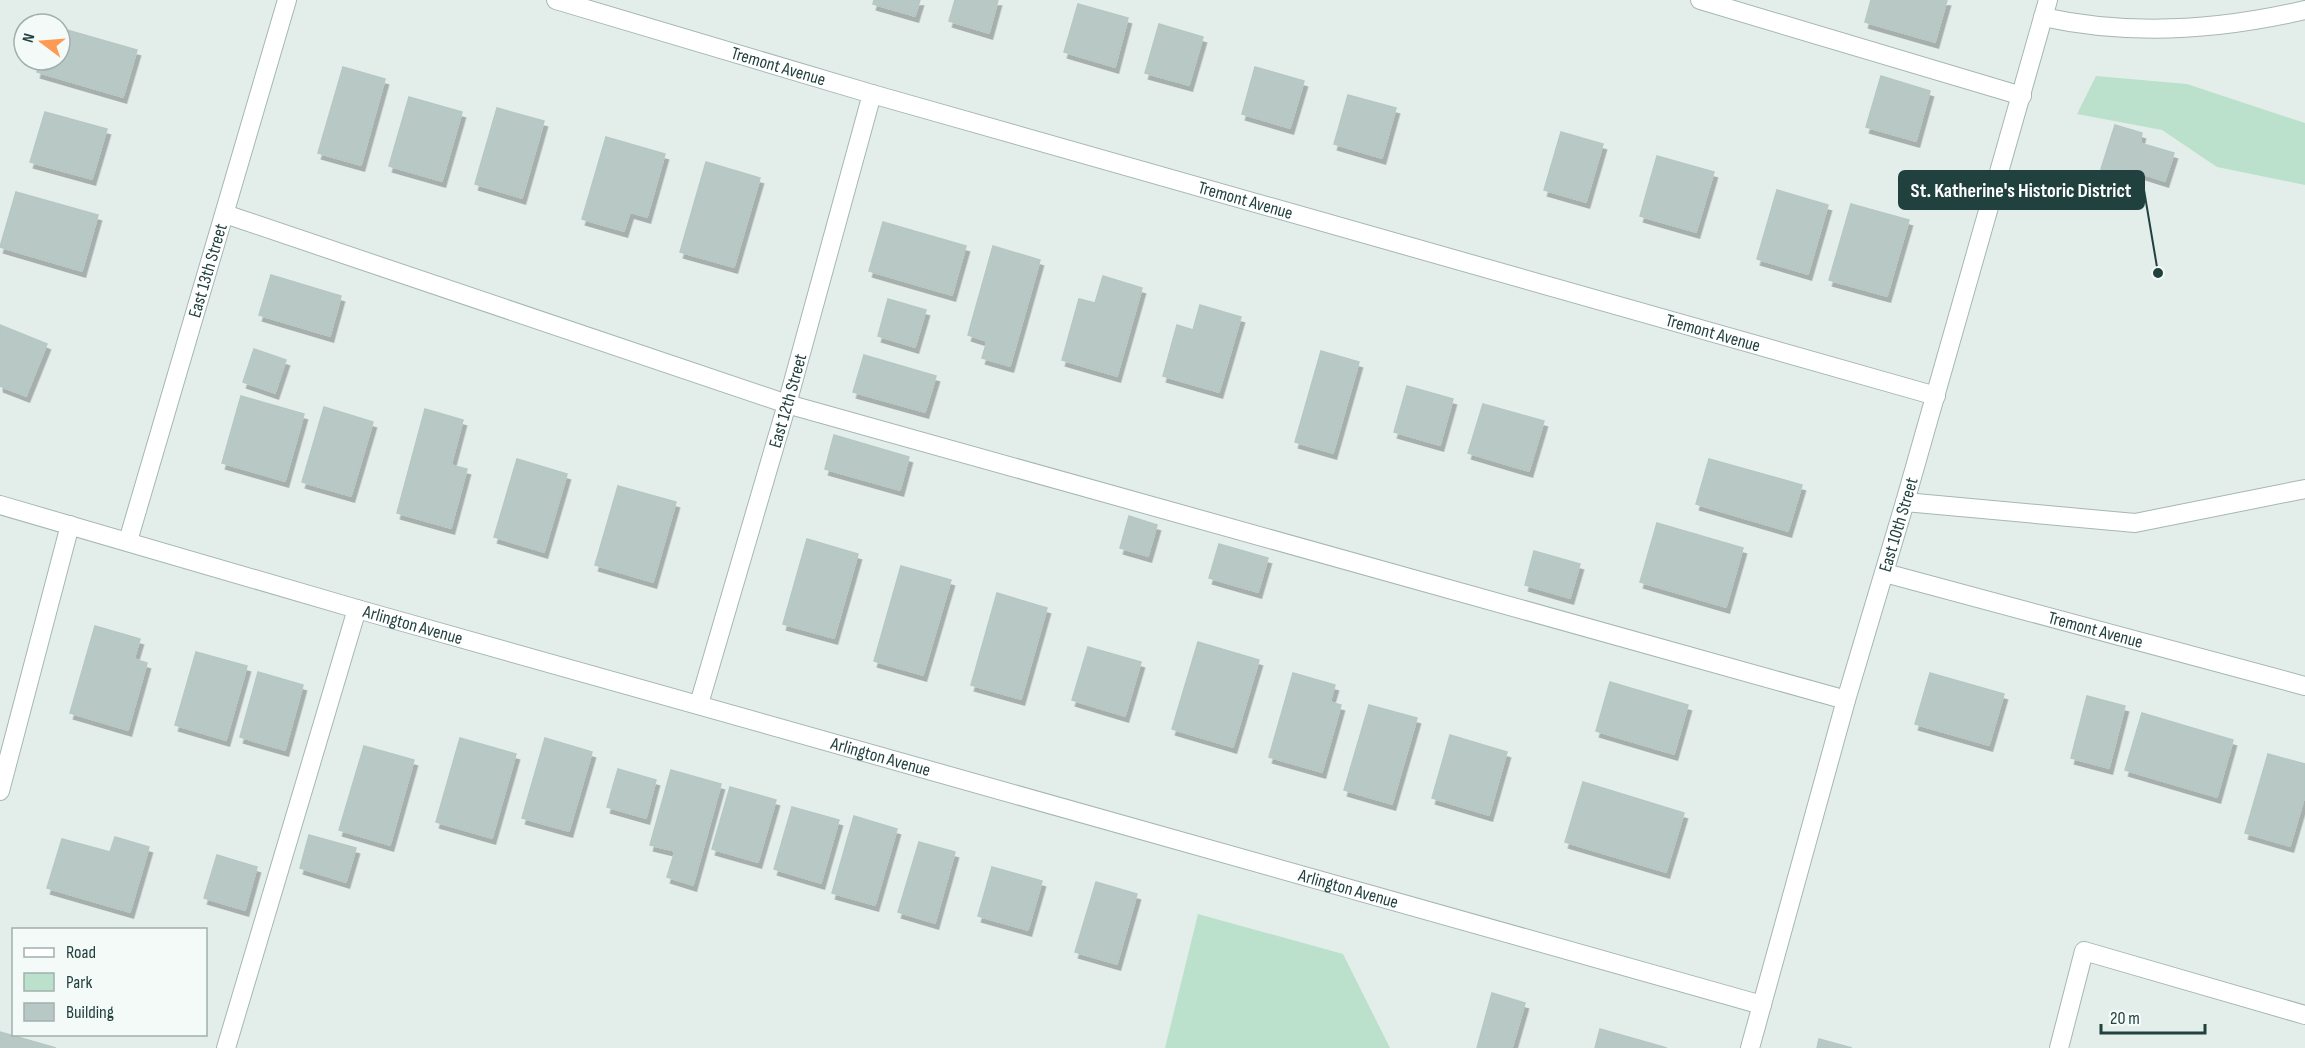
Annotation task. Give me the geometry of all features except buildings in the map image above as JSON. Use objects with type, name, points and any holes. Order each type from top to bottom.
[{"type":"street","name":"East 13th Street","points":[[128,542],[287,0]]},
{"type":"street","name":"Tremont Avenue","points":[[556,0],[872,94],[1936,396]]},
{"type":"street","points":[[1700,0],[2022,96]]},
{"type":"street","points":[[2046,9],[2077,25],[2130,28],[2202,27],[2257,21],[2305,10]]},
{"type":"street","name":"East 10th Street","points":[[1750,1048],[1846,700],[1885,573],[2046,9]]},
{"type":"street","name":"East 12th Street","points":[[699,704],[788,404],[872,94]]},
{"type":"street","points":[[225,214],[788,404],[1846,700]]},
{"type":"street","points":[[1905,502],[2135,523],[2305,489]]},
{"type":"street","name":"Arlington Avenue","points":[[0,505],[357,609],[1762,1005]]},
{"type":"street","points":[[0,791],[70,525]]},
{"type":"street","name":"Tremont Avenue","points":[[1885,573],[2305,686]]},
{"type":"street","points":[[226,1048],[357,609]]},
{"type":"street","points":[[2059,1048],[2084,951],[2305,1015]]},
{"type":"green space","points":[[2096,76],[2187,84],[2305,123],[2305,185],[2217,167],[2162,130],[2077,114]]},
{"type":"green space","points":[[1198,914],[1343,954],[1390,1048],[1165,1048]]},
{"type":"place","name":"St. Katherine's Historic District","points":[[2158,273]]}]
